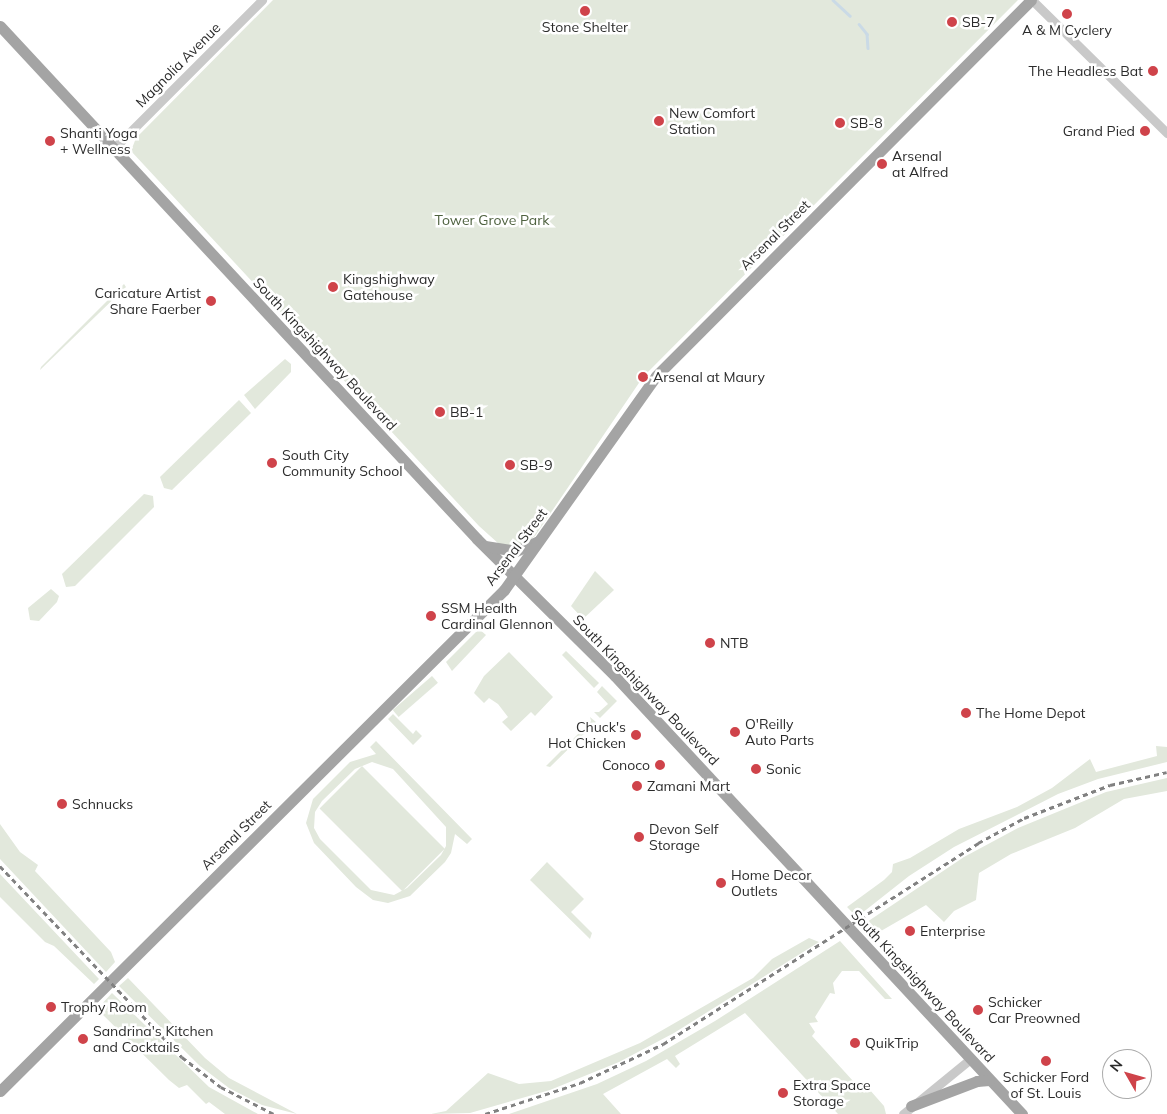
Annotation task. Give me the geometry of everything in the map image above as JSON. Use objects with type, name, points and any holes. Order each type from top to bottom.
[{"type":"main road","name":"Arsenal Street","points":[[0,1091],[515,577],[656,376],[1031,0]]},
{"type":"main road","name":"South Kingshighway Boulevard","points":[[0,26],[484,545],[620,682],[1022,1114]]},
{"type":"main road","points":[[484,545],[516,551],[529,547],[545,535]]},
{"type":"main road","points":[[907,1110],[977,1081],[989,1080]]},
{"type":"street","name":"Magnolia Avenue","points":[[113,149],[262,0]]},
{"type":"street","points":[[1031,0],[1167,133]]},
{"type":"street","points":[[907,1110],[970,1060]]},
{"type":"green space","name":"Tower Grove Park","points":[[273,0],[1018,0],[643,377],[535,536],[519,548],[499,544],[479,526],[131,151],[136,138]]},
{"type":"green space","points":[[124,284],[126,287],[40,370],[41,367]]},
{"type":"green space","points":[[285,359],[291,364],[291,372],[255,409],[244,395]]},
{"type":"green space","points":[[239,400],[251,413],[172,490],[164,488],[160,477]]},
{"type":"green space","points":[[144,494],[153,496],[154,507],[75,586],[66,587],[62,574]]},
{"type":"green space","points":[[595,571],[614,590],[583,619],[571,606]]},
{"type":"green space","points":[[51,589],[59,596],[57,602],[39,621],[30,620],[28,608]]},
{"type":"green space","points":[[479,629],[486,635],[452,671],[446,662]]},
{"type":"green space","points":[[566,651],[599,683],[594,688],[562,655]]},
{"type":"green space","points":[[509,652],[553,697],[535,716],[531,712],[511,731],[502,722],[508,717],[498,704],[489,698],[484,703],[474,693],[484,676]]},
{"type":"green space","points":[[432,676],[438,683],[399,717],[393,710]]},
{"type":"green space","points":[[602,686],[617,701],[600,718],[594,712],[599,712],[608,704],[597,692]]},
{"type":"green space","points":[[393,714],[413,734],[416,730],[422,736],[413,745],[388,719]]},
{"type":"green space","points":[[590,717],[596,722],[550,767],[546,766],[591,721]]},
{"type":"green space","points":[[376,741],[472,839],[467,844],[455,834],[451,853],[445,862],[410,896],[388,903],[373,900],[356,887],[314,843],[306,823],[313,799],[350,762],[376,754],[370,747]],"holes":[[[372,762],[393,769],[446,827],[446,846],[441,855],[407,888],[394,895],[371,890],[320,839],[314,828],[315,812],[322,801],[355,769]]]},
{"type":"green space","points":[[1156,746],[1167,747],[1167,762],[1098,779],[1058,794],[954,847],[909,876],[857,917],[847,907],[884,880],[892,872],[893,864],[910,858],[959,829],[1017,807],[1052,788],[1090,759],[1096,772],[1157,756]]},
{"type":"green space","points":[[362,766],[445,849],[402,891],[320,808]]},
{"type":"green space","points":[[1167,778],[1167,791],[1124,799],[1075,828],[1011,854],[979,873],[976,900],[954,911],[944,922],[926,905],[874,935],[864,924],[964,857],[1018,828],[1106,792]]},
{"type":"green space","points":[[0,824],[20,852],[38,865],[35,871],[111,952],[115,962],[106,972],[0,859]]},
{"type":"green space","points":[[547,862],[584,899],[571,912],[592,933],[590,939],[530,880]]},
{"type":"green space","points":[[0,874],[99,979],[94,984],[54,946],[45,942],[0,897]]},
{"type":"green space","points":[[809,938],[819,942],[674,1033],[619,1062],[550,1090],[470,1113],[431,1114],[446,1111],[488,1073],[519,1084],[551,1081],[640,1043],[753,978],[772,959]]},
{"type":"green space","points":[[840,941],[892,999],[885,999],[859,971],[842,971],[833,983],[835,994],[830,993],[815,1017],[818,1022],[809,1023],[815,1032],[812,1036],[864,1093],[869,1089],[884,1106],[886,1114],[838,1114],[745,1013],[675,1056],[680,1064],[676,1068],[667,1059],[603,1094],[621,1114],[509,1114],[597,1084],[646,1061],[715,1021]]},
{"type":"green space","points":[[128,978],[205,1058],[229,1078],[297,1114],[262,1105],[229,1088],[200,1066],[119,986]]},
{"type":"green space","points":[[112,993],[209,1087],[258,1114],[225,1114],[209,1102],[206,1104],[187,1085],[179,1088],[169,1080],[99,1011],[98,1008]]},
{"type":"waterway","points":[[833,0],[850,16]]},
{"type":"waterway","points":[[859,24],[867,34],[868,48]]},
{"type":"railway","points":[[485,1114],[580,1083],[663,1044],[978,843],[1024,818],[1110,785],[1167,772]]},
{"type":"railway","points":[[0,866],[182,1057],[221,1087],[274,1114]]},
{"type":"place","name":"Stone Shelter","points":[[585,11]]},
{"type":"place","name":"A & M Cyclery","points":[[1067,14]]},
{"type":"place","name":"SB-7","points":[[952,22]]},
{"type":"place","name":"The Headless Bat","points":[[1153,71]]},
{"type":"place","name":"New Comfort Station","points":[[659,121]]},
{"type":"place","name":"SB-8","points":[[840,123]]},
{"type":"place","name":"Grand Pied","points":[[1145,131]]},
{"type":"place","name":"Shanti Yoga + Wellness","points":[[50,141]]},
{"type":"place","name":"Arsenal at Alfred","points":[[882,164]]},
{"type":"place","name":"Kingshighway Gatehouse","points":[[333,287]]},
{"type":"place","name":"Caricature Artist Share Faerber","points":[[211,301]]},
{"type":"place","name":"Arsenal at Maury","points":[[643,377]]},
{"type":"place","name":"BB-1","points":[[440,412]]},
{"type":"place","name":"South City Community School","points":[[272,463]]},
{"type":"place","name":"SB-9","points":[[510,465]]},
{"type":"place","name":"SSM Health Cardinal Glennon","points":[[431,616]]},
{"type":"place","name":"NTB","points":[[710,643]]},
{"type":"place","name":"The Home Depot","points":[[966,713]]},
{"type":"place","name":"O'Reilly Auto Parts","points":[[735,732]]},
{"type":"place","name":"Chuck's Hot Chicken","points":[[636,735]]},
{"type":"place","name":"Conoco","points":[[660,765]]},
{"type":"place","name":"Sonic","points":[[756,769]]},
{"type":"place","name":"Zamani Mart","points":[[637,786]]},
{"type":"place","name":"Schnucks","points":[[62,804]]},
{"type":"place","name":"Devon Self Storage","points":[[639,837]]},
{"type":"place","name":"Home Decor Outlets","points":[[721,883]]},
{"type":"place","name":"Enterprise","points":[[910,931]]},
{"type":"place","name":"Trophy Room","points":[[51,1007]]},
{"type":"place","name":"Schicker Car Preowned","points":[[978,1010]]},
{"type":"place","name":"Sandrina's Kitchen and Cocktails","points":[[83,1039]]},
{"type":"place","name":"QuikTrip","points":[[855,1043]]},
{"type":"place","name":"Schicker Ford of St. Louis","points":[[1046,1061]]},
{"type":"place","name":"Extra Space Storage","points":[[783,1093]]}]
